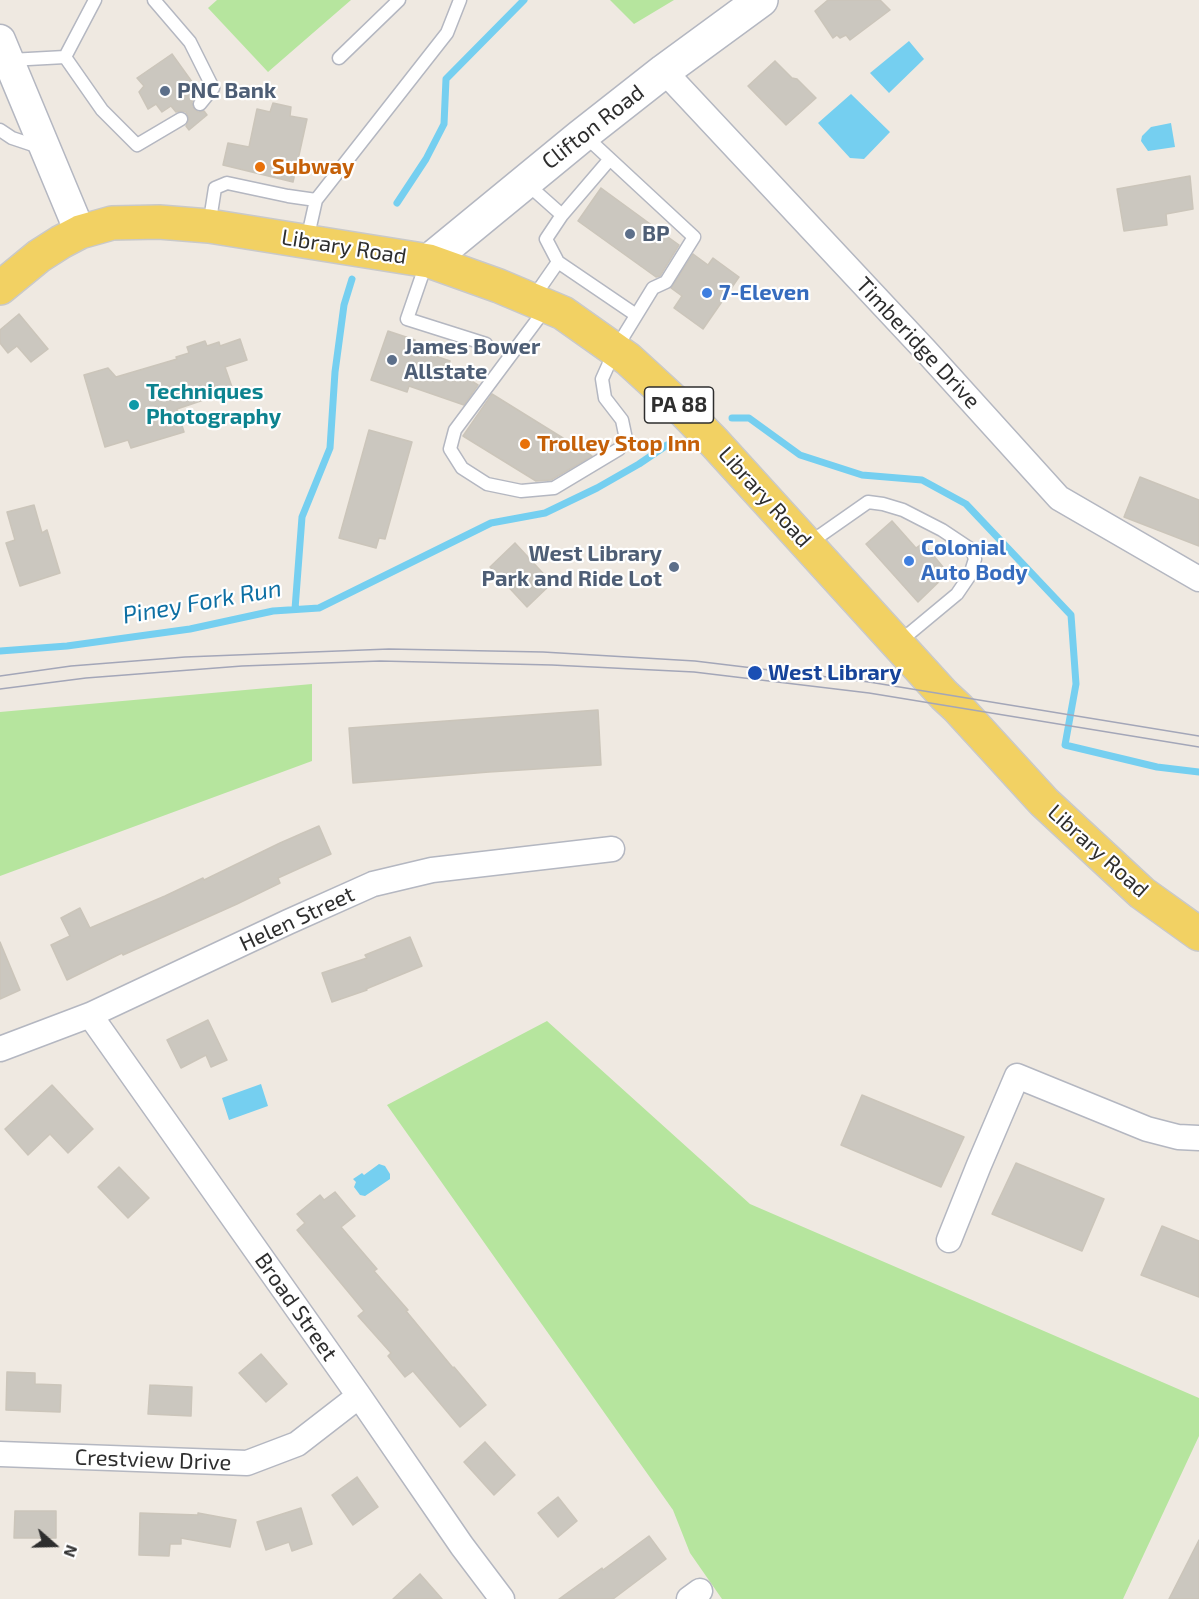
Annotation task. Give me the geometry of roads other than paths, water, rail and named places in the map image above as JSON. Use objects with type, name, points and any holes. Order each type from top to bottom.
[{"type":"main road","name":"Clifton Road","points":[[428,260],[664,71],[761,0]]},
{"type":"main road","name":"Library Road","points":[[0,288],[39,256],[80,232],[112,223],[159,222],[209,226],[428,260],[563,313],[628,359],[676,403],[1044,802],[1142,893],[1199,934]]},
{"type":"street","points":[[4,50],[80,232]]},
{"type":"street","name":"Timberidge Drive","points":[[664,71],[925,350],[1059,498],[1199,579]]},
{"type":"street","name":"Helen Street","points":[[0,1050],[90,1015],[373,884],[432,870],[612,849]]},
{"type":"street","name":"Broad Street","points":[[90,1015],[462,1546],[502,1599]]},
{"type":"street","points":[[949,1240],[1017,1076],[1147,1129],[1178,1137],[1199,1138]]},
{"type":"street","name":"Crestview Drive","points":[[0,1454],[247,1463],[297,1444],[359,1396]]},
{"type":"lane","points":[[64,57],[95,0]]},
{"type":"lane","points":[[154,0],[190,42],[213,88],[200,104]]},
{"type":"lane","points":[[339,58],[399,0]]},
{"type":"lane","points":[[307,241],[316,200],[447,33],[460,0]]},
{"type":"lane","points":[[4,50],[64,57],[102,110],[137,145],[181,119]]},
{"type":"lane","points":[[0,130],[12,138],[46,149]]},
{"type":"lane","points":[[558,262],[540,303],[455,430],[450,449],[462,468],[487,484],[521,491],[555,488],[619,449],[626,438],[622,420],[605,398],[602,379],[615,350],[653,288],[666,282],[694,237],[584,134]]},
{"type":"lane","points":[[610,159],[562,215],[546,239],[558,262],[636,315]]},
{"type":"lane","points":[[524,182],[562,215]]},
{"type":"lane","points":[[209,226],[214,188],[227,183],[316,200]]},
{"type":"lane","points":[[428,260],[407,319],[486,344]]},
{"type":"lane","points":[[807,544],[868,502],[903,510],[942,530],[972,550],[975,559],[970,575],[957,594],[898,644]]},
{"type":"water","points":[[909,41],[924,59],[889,93],[870,73]]},
{"type":"water","points":[[851,94],[890,132],[864,159],[850,158],[818,123]]},
{"type":"water","points":[[1171,123],[1175,147],[1148,151],[1141,141],[1142,136],[1151,127]]},
{"type":"water","points":[[261,1084],[268,1106],[229,1120],[222,1098]]},
{"type":"water","points":[[379,1164],[385,1166],[390,1179],[365,1196],[360,1195],[354,1187],[356,1182],[353,1179],[362,1173],[364,1175]]},
{"type":"waterway","name":"Piney Fork Run","points":[[397,203],[426,159],[444,124],[446,79],[524,0]]},
{"type":"waterway","name":"Piney Fork Run","points":[[295,609],[302,517],[330,448],[335,372],[344,305],[352,279]]},
{"type":"waterway","points":[[732,418],[749,418],[800,455],[862,475],[922,480],[966,504],[1071,615],[1076,684],[1065,745],[1157,767],[1199,772]]},
{"type":"waterway","points":[[0,651],[67,646],[190,629],[273,611],[319,608],[491,523],[545,513],[597,488],[667,445]]},
{"type":"tram line","points":[[0,676],[71,666],[185,657],[389,649],[543,652],[695,661],[869,682],[1199,736]]},
{"type":"tram line","points":[[0,689],[86,678],[242,666],[380,661],[552,665],[694,672],[869,693],[1199,747]]},
{"type":"place","name":"PNC Bank","points":[[165,91]]},
{"type":"place","name":"Subway","points":[[260,167]]},
{"type":"place","name":"BP","points":[[630,234]]},
{"type":"place","name":"7-Eleven","points":[[707,293]]},
{"type":"place","name":"James Bower Allstate","points":[[392,360]]},
{"type":"place","name":"Techniques Photography","points":[[134,405]]},
{"type":"place","name":"Trolley Stop Inn","points":[[525,444]]},
{"type":"place","name":"Colonial Auto Body","points":[[909,561]]},
{"type":"place","name":"West Library Park and Ride Lot","points":[[674,567]]},
{"type":"place","name":"West Library","points":[[755,673]]}]
